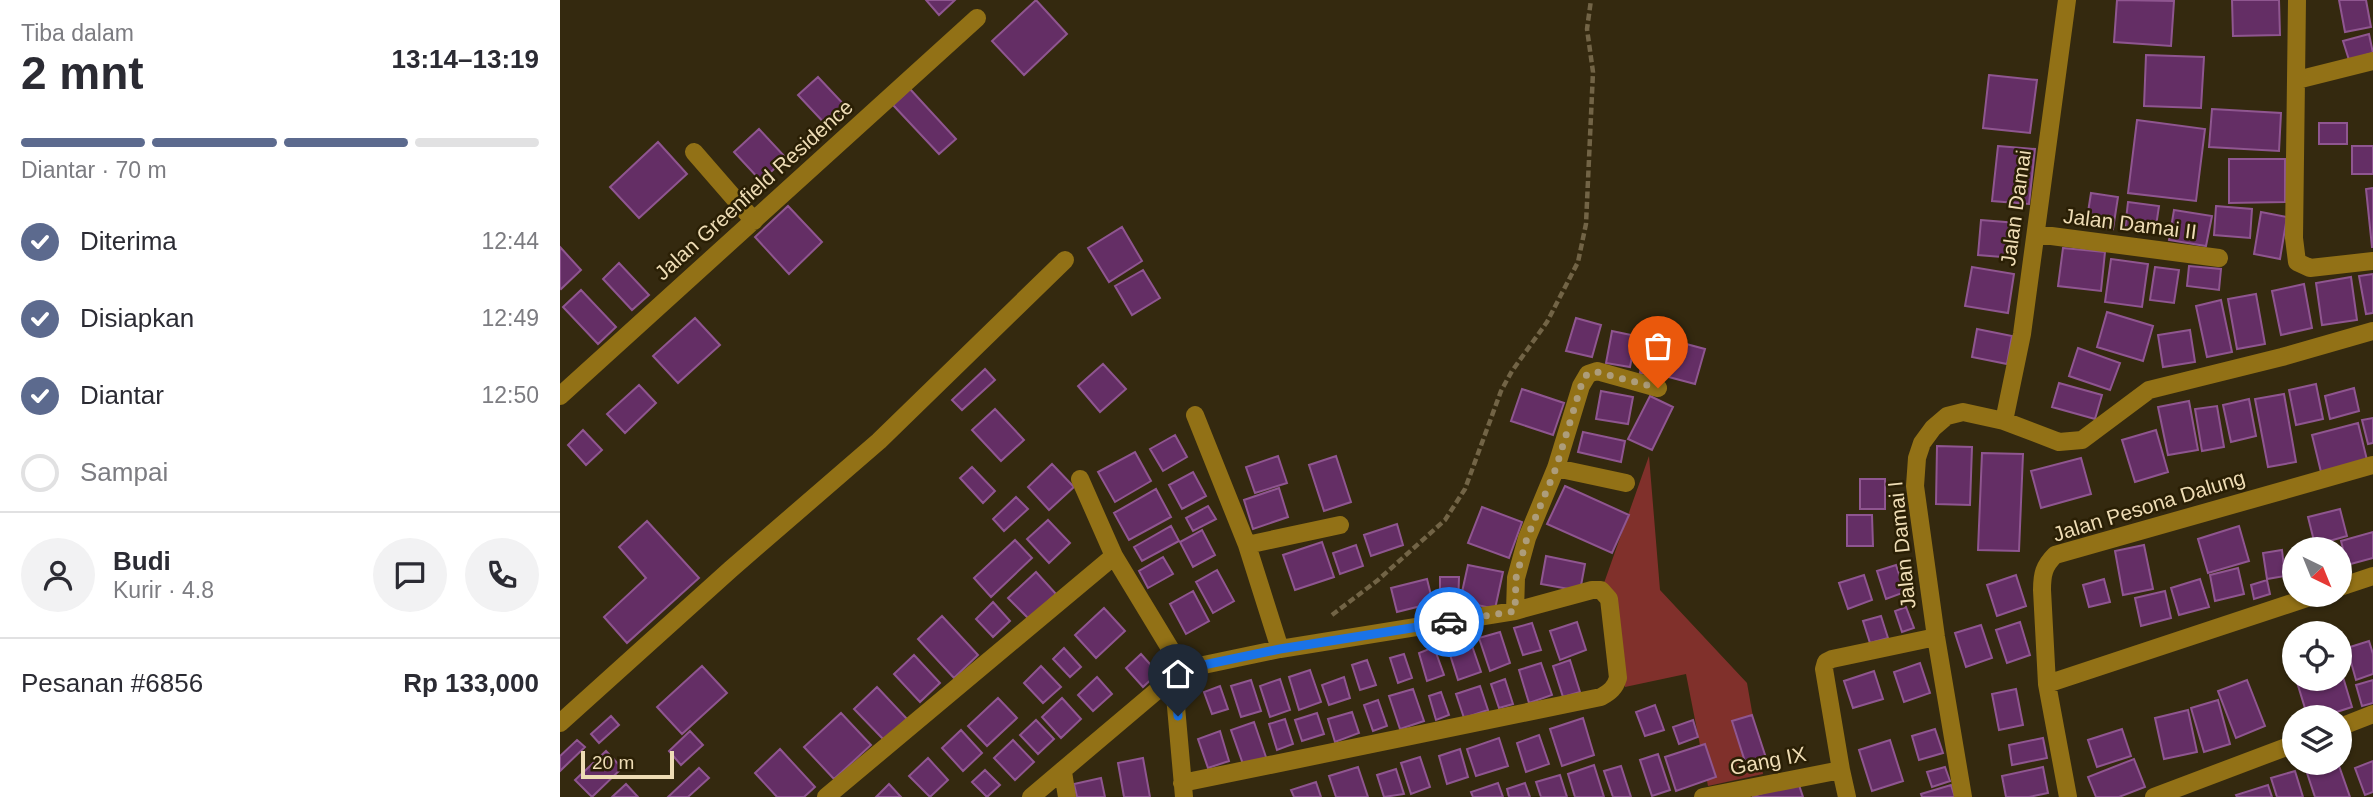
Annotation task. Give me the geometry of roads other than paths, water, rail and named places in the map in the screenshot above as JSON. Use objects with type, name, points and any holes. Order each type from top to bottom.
[{"type":"street","name":"Jalan Damai","points":[[2004,421],[2022,334],[2067,0]]},
{"type":"street","points":[[2297,0],[2294,238],[2297,262],[2310,268],[2373,261]]},
{"type":"street","name":"Jalan Greenfield Residence","points":[[560,396],[977,18]]},
{"type":"street","points":[[2297,80],[2373,61]]},
{"type":"street","points":[[694,152],[754,221]]},
{"type":"street","name":"Jalan Damai II","points":[[2036,234],[2219,258]]},
{"type":"street","points":[[560,723],[731,569],[879,441],[1065,260]]},
{"type":"street","name":"Jalan Damai I","points":[[1963,797],[1936,637],[1915,486],[1917,458],[1922,443],[1933,428],[1947,416],[1963,412],[2004,421],[2059,442],[2082,440],[2149,390],[2373,331]]},
{"type":"street","points":[[1515,611],[1516,578],[1527,538],[1556,468],[1587,374],[1597,372],[1658,388]]},
{"type":"street","points":[[1195,415],[1247,545],[1280,649]]},
{"type":"street","name":"Jalan Pesona Dalung","points":[[2068,797],[2047,684],[2042,575],[2047,563],[2055,555],[2373,465]]},
{"type":"street","points":[[1556,468],[1626,483]]},
{"type":"street","points":[[1031,797],[1160,688],[1175,671],[1280,649],[1515,611],[1592,590],[1601,590],[1609,599],[1618,668],[1616,685],[1601,697],[1183,790],[1175,671],[1171,650],[1114,556],[1080,479]]},
{"type":"street","points":[[1247,545],[1340,525]]},
{"type":"street","points":[[826,797],[1114,556]]},
{"type":"street","points":[[2352,583],[2373,576]]},
{"type":"street","points":[[2047,684],[2282,606]]},
{"type":"street","points":[[1847,797],[1840,770],[1824,669],[1826,662],[1936,637]]},
{"type":"street","points":[[2352,722],[2373,714]]},
{"type":"street","points":[[2154,797],[2282,749]]},
{"type":"street","name":"Gang IX","points":[[1703,797],[1840,770]]},
{"type":"street","points":[[1063,772],[1067,797]]}]
